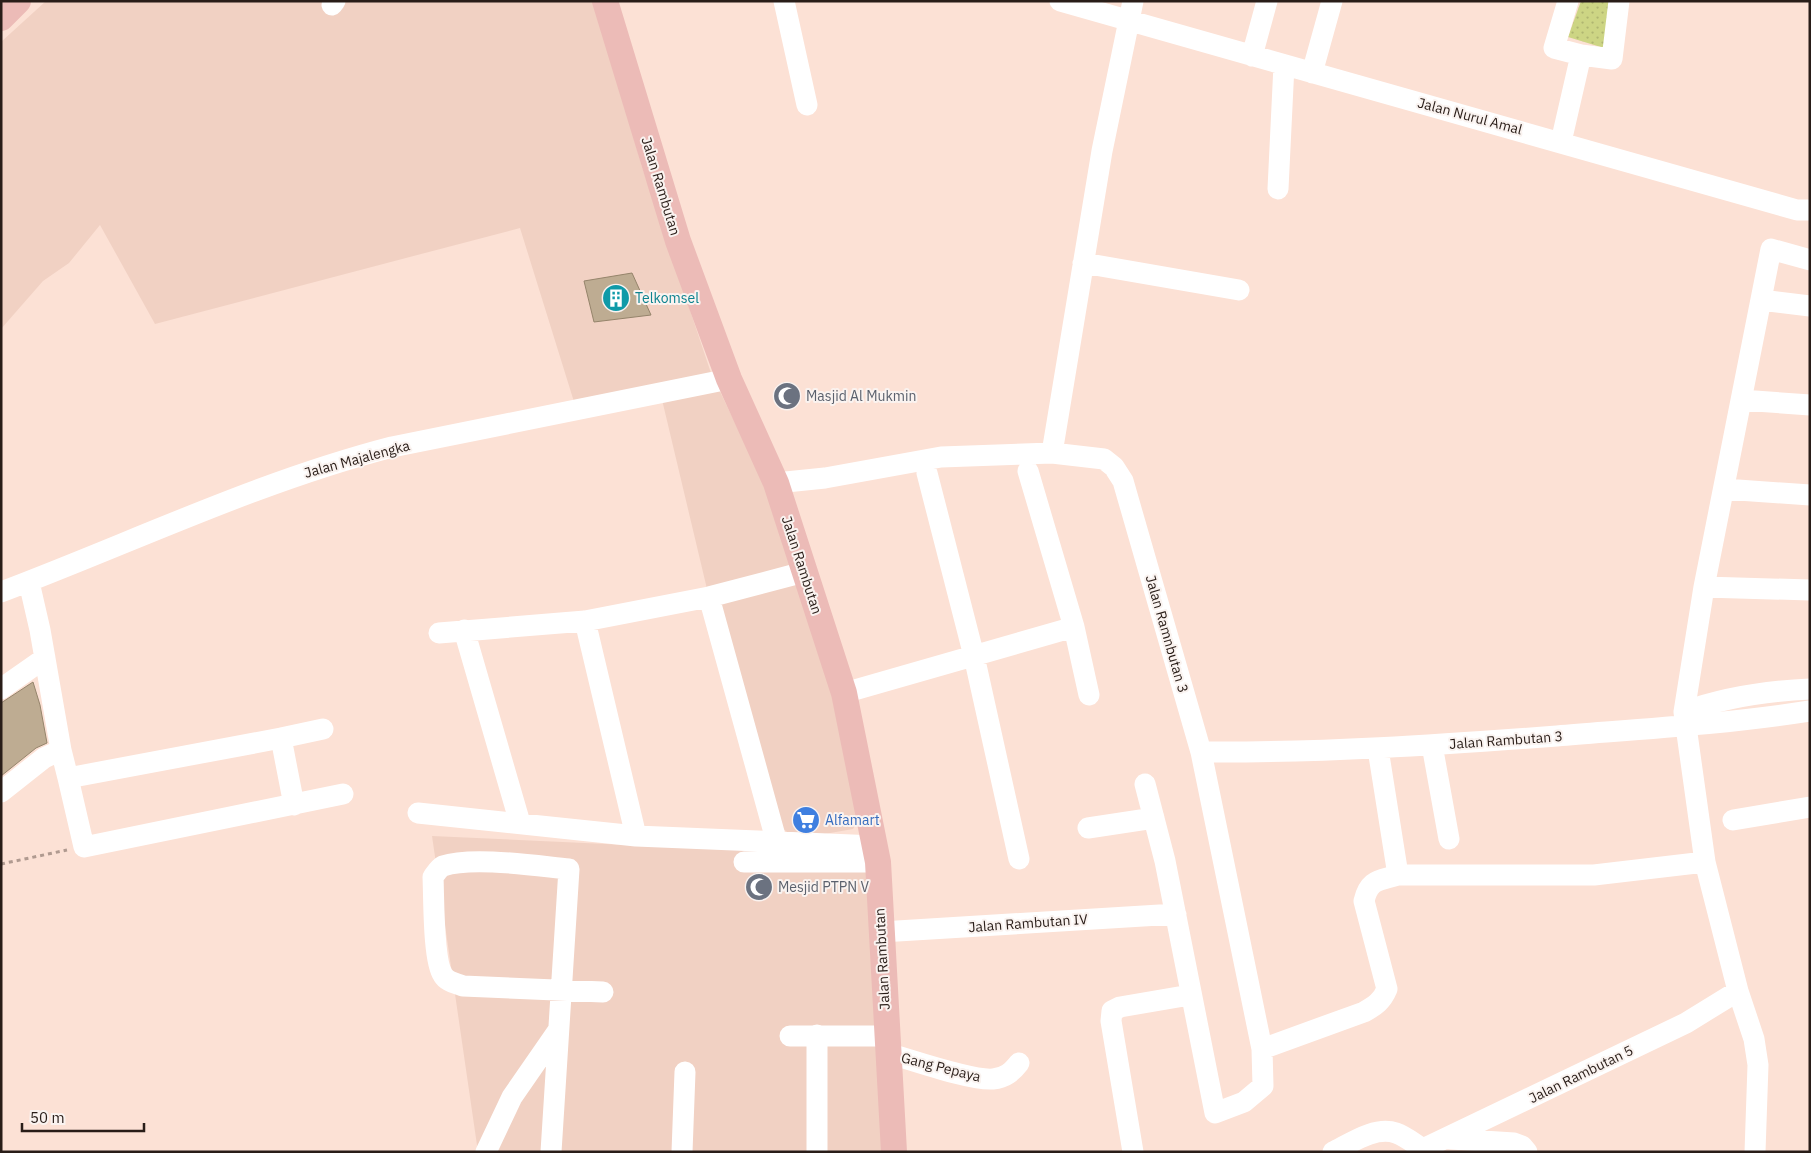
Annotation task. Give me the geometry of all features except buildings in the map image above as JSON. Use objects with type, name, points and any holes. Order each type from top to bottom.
[{"type":"main road","points":[[1,18],[18,1]]},
{"type":"main road","name":"Jalan Rambutan","points":[[605,1],[678,241],[729,379],[776,483],[844,693],[877,854],[894,1152]]},
{"type":"street","points":[[784,1],[807,105]]},
{"type":"street","name":"Jalan Nurul Amal","points":[[1060,1],[1130,23],[1561,142],[1797,210],[1810,210]]},
{"type":"street","points":[[1052,452],[1102,151],[1130,23],[1133,1]]},
{"type":"street","points":[[1252,56],[1267,1]]},
{"type":"street","points":[[1312,73],[1332,1]]},
{"type":"street","points":[[1568,1],[1554,48],[1612,59],[1619,1]]},
{"type":"street","points":[[1561,142],[1581,54]]},
{"type":"street","points":[[1278,189],[1284,65]]},
{"type":"street","points":[[1755,1152],[1758,1065],[1754,1039],[1738,991],[1705,862],[1686,719],[1704,587],[1771,249],[1810,260]]},
{"type":"street","points":[[1083,264],[1239,290]]},
{"type":"street","points":[[1761,300],[1810,306]]},
{"type":"street","name":"Jalan Majalengka","points":[[1,592],[92,558],[228,500],[348,459],[392,447],[729,379]]},
{"type":"street","points":[[1741,400],[1810,405]]},
{"type":"street","name":"Jalan Ramnbutan 3","points":[[776,483],[825,478],[941,457],[1052,452],[1104,459],[1114,468],[1123,481],[1201,752],[1262,1050],[1263,1086],[1244,1102],[1215,1113],[1190,995]]},
{"type":"street","points":[[1028,471],[1074,627],[1089,695]]},
{"type":"street","points":[[927,473],[974,656],[1019,859]]},
{"type":"street","points":[[1724,489],[1810,496]]},
{"type":"street","points":[[439,633],[585,621],[709,597],[804,572]]},
{"type":"street","points":[[29,582],[61,750],[84,847],[343,794]]},
{"type":"street","points":[[1704,587],[1810,590]]},
{"type":"street","points":[[709,597],[777,843]]},
{"type":"street","points":[[585,621],[636,836]]},
{"type":"street","points":[[844,693],[1074,627]]},
{"type":"street","points":[[464,630],[520,824]]},
{"type":"street","points":[[1,689],[45,658]]},
{"type":"street","points":[[1686,719],[1712,702],[1775,691],[1810,689]]},
{"type":"street","name":"Jalan Rambutan 3","points":[[1201,752],[1273,753],[1432,745],[1686,719],[1810,711]]},
{"type":"street","points":[[68,778],[322,729]]},
{"type":"street","points":[[281,738],[294,805]]},
{"type":"street","points":[[1432,745],[1449,839]]},
{"type":"street","points":[[1378,748],[1398,875]]},
{"type":"street","points":[[1,792],[44,758],[61,750]]},
{"type":"street","points":[[1133,1152],[1111,1020],[1112,1011],[1120,1007],[1190,995],[1176,914],[1145,784]]},
{"type":"street","points":[[1733,820],[1810,807]]},
{"type":"street","points":[[418,813],[636,836],[777,843],[877,854]]},
{"type":"street","points":[[1088,828],[1154,818]]},
{"type":"street","points":[[744,862],[877,854]]},
{"type":"street","points":[[551,1152],[557,1031],[560,991],[569,869],[491,862],[441,866],[433,877],[438,960],[443,976],[450,982],[463,986],[560,991],[603,992]]},
{"type":"street","points":[[1262,1050],[1364,1012],[1376,1006],[1383,998],[1386,989],[1364,901],[1367,889],[1372,883],[1398,875],[1594,875],[1705,862]]},
{"type":"street","name":"Jalan Rambutan IV","points":[[881,932],[1176,914]]},
{"type":"street","name":"Jalan Rambutan 5","points":[[1423,1151],[1686,1023],[1738,991]]},
{"type":"street","points":[[486,1152],[512,1097],[557,1031]]},
{"type":"street","points":[[817,1035],[817,1152]]},
{"type":"street","name":"Gang Pepaya","points":[[790,1036],[817,1035],[887,1045],[960,1073],[992,1079],[1007,1076],[1019,1064]]},
{"type":"street","points":[[682,1152],[685,1072]]},
{"type":"street","points":[[1333,1152],[1372,1133],[1384,1132],[1396,1133],[1423,1151]]},
{"type":"street","points":[[1449,1139],[1514,1143],[1522,1146],[1527,1152]]},
{"type":"path","points":[[1,864],[84,847]]},
{"type":"shaded area","points":[[46,1],[595,1],[642,167],[711,373],[764,483],[831,687],[862,815],[853,829],[796,839],[777,824],[707,589],[659,387],[575,405],[520,228],[155,324],[100,225],[69,263],[43,281],[1,329],[1,42]]},
{"type":"shaded area","points":[[432,836],[869,856],[888,1152],[478,1152]]},
{"type":"green space","points":[[1581,1],[1610,1],[1604,48],[1568,37]]},
{"type":"place","name":"Telkomsel","points":[[616,298]]},
{"type":"place","name":"Masjid Al Mukmin","points":[[787,396]]},
{"type":"place","name":"Alfamart","points":[[806,820]]},
{"type":"place","name":"Mesjid PTPN V","points":[[759,887]]}]
